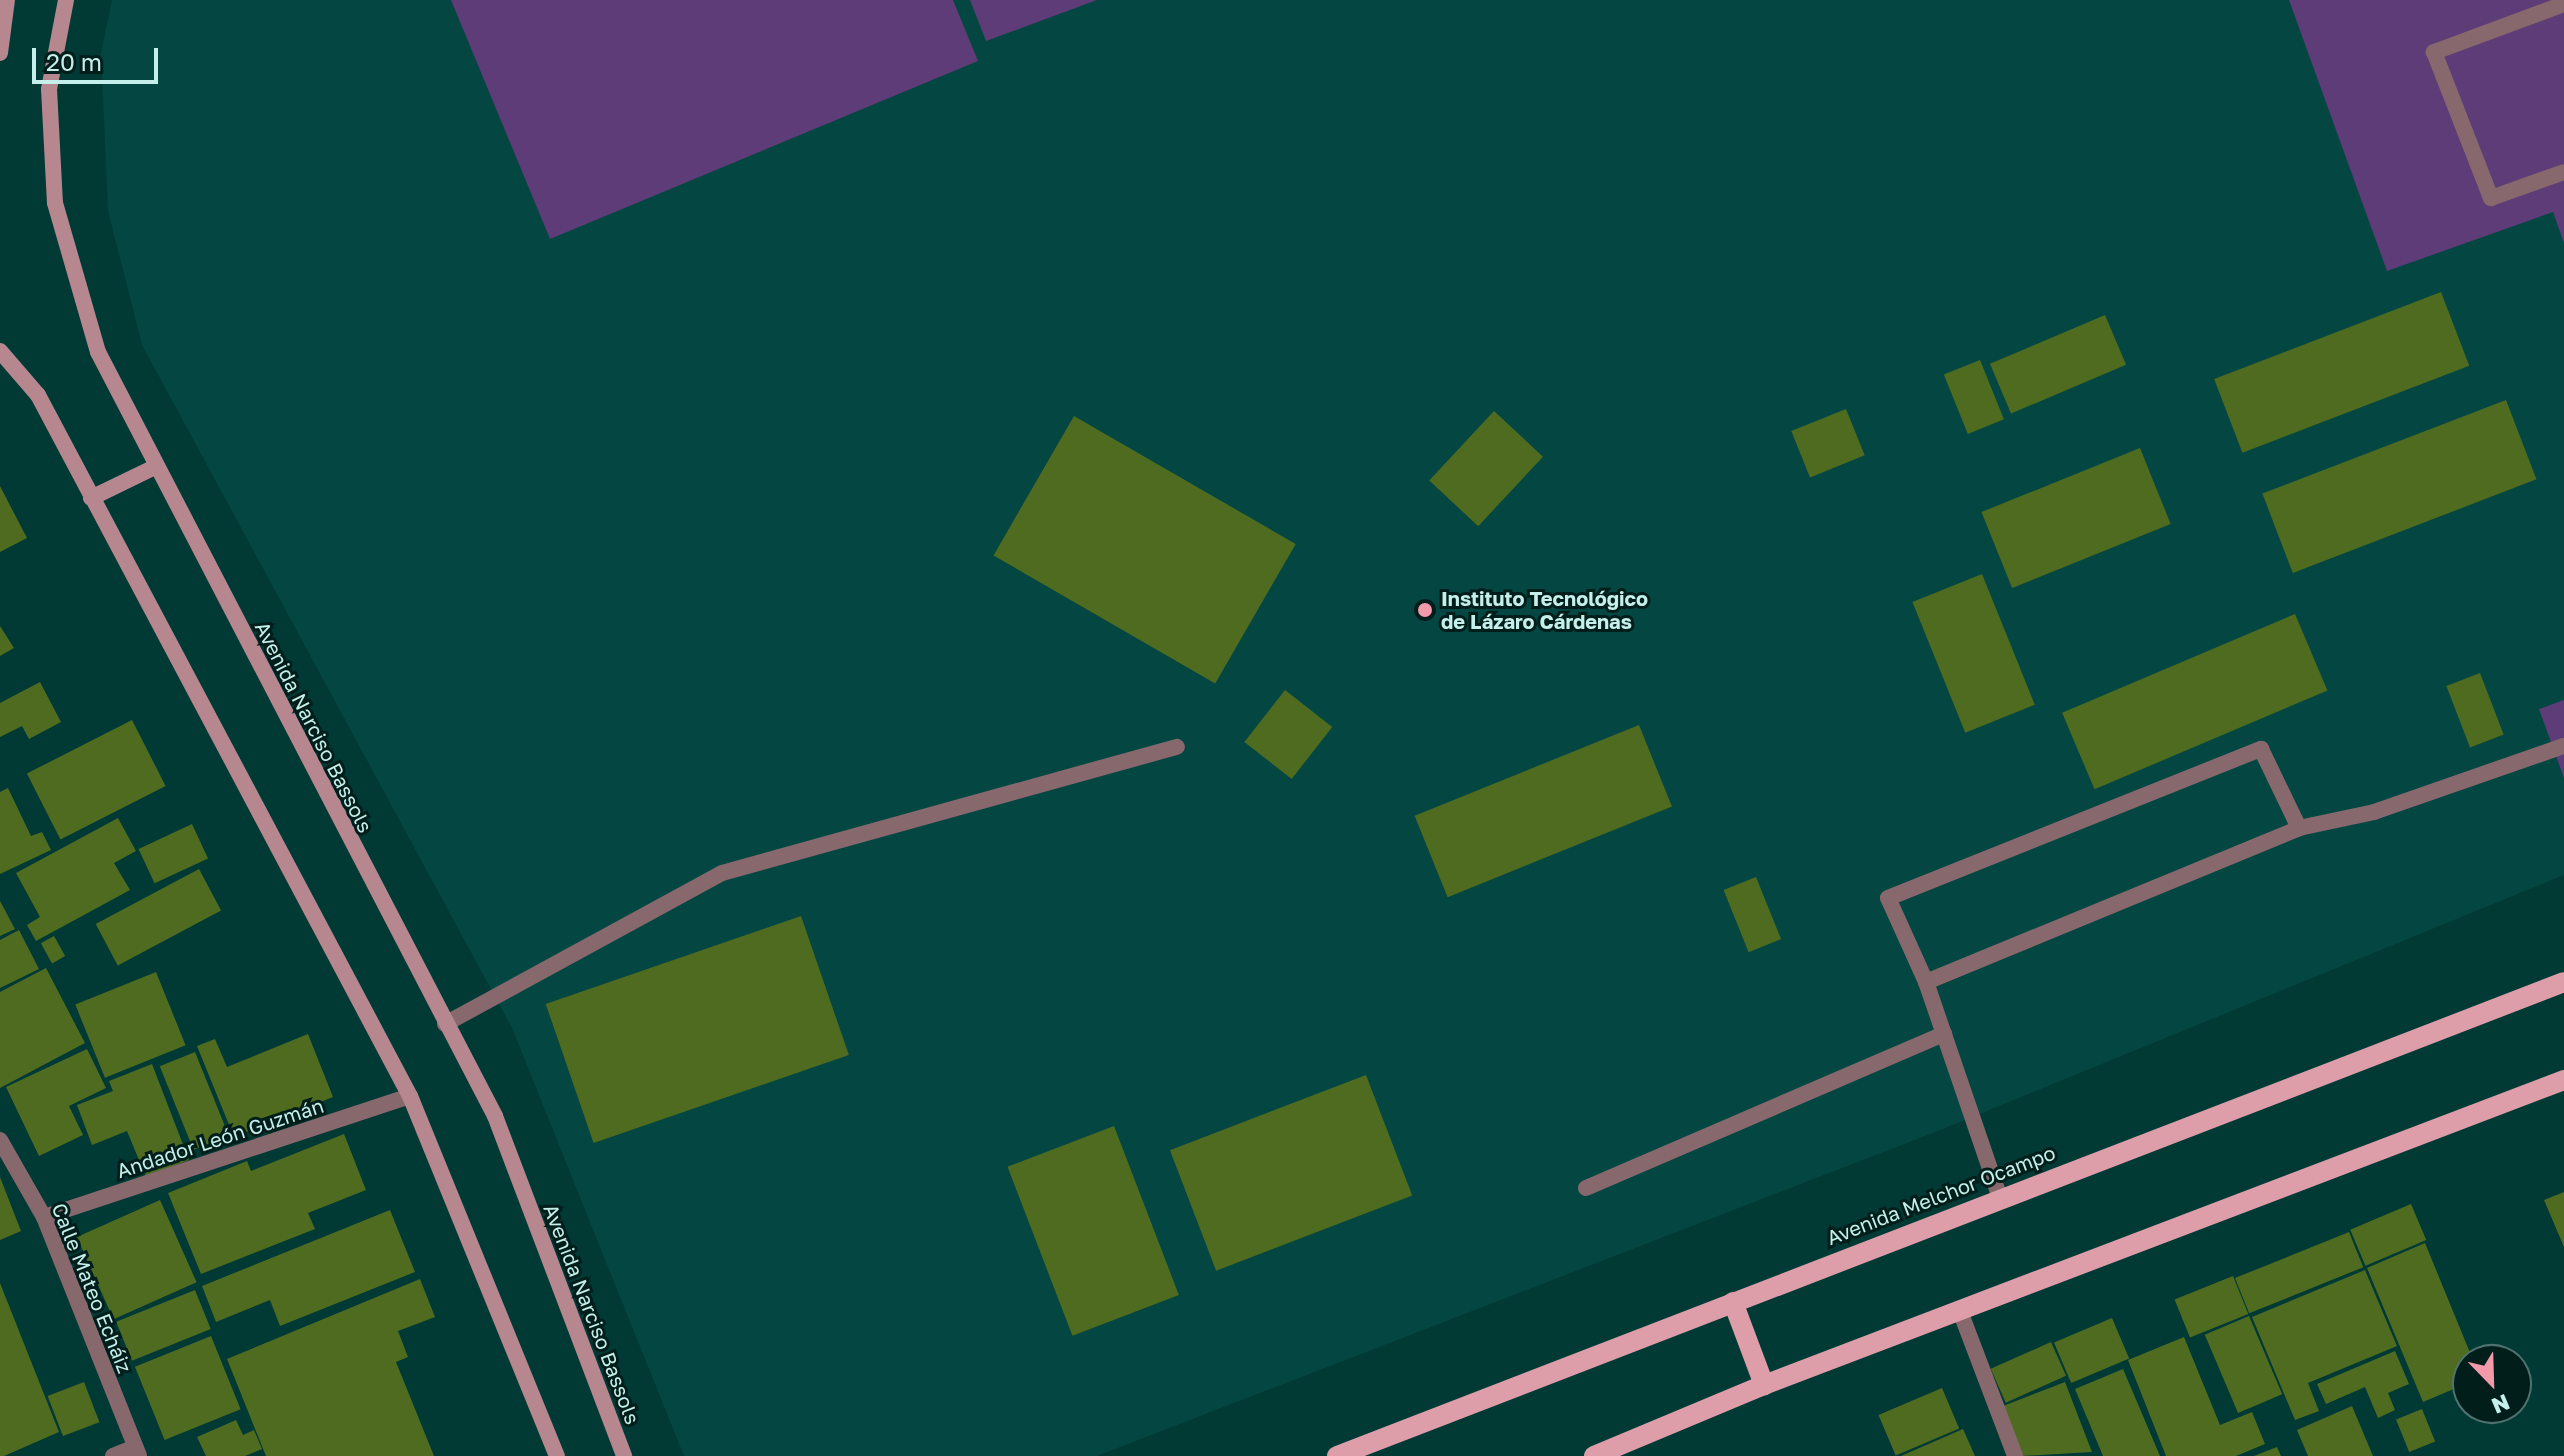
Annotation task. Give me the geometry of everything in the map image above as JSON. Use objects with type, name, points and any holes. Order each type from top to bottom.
[{"type":"main road","name":"Avenida Melchor Ocampo","points":[[1337,1456],[2564,982]]},
{"type":"main road","points":[[1594,1456],[1764,1385],[2564,1080]]},
{"type":"main road","points":[[1733,1302],[1764,1385]]},
{"type":"street","points":[[0,53],[7,0]]},
{"type":"street","name":"Avenida Narciso Bassols","points":[[66,0],[49,89],[55,203],[98,352],[495,1116],[624,1456]]},
{"type":"street","points":[[2564,4],[2434,52],[2491,198],[2564,172]]},
{"type":"street","points":[[0,351],[38,395],[410,1096],[557,1456]]},
{"type":"street","points":[[91,498],[157,466]]},
{"type":"street","points":[[1926,982],[2299,828],[2374,812],[2564,746]]},
{"type":"street","points":[[445,1024],[722,873],[1177,747]]},
{"type":"street","points":[[2000,1198],[1926,982],[1888,898],[2261,749],[2299,828]]},
{"type":"street","points":[[1586,1188],[1944,1034]]},
{"type":"street","name":"Andador León Guzmán","points":[[44,1217],[410,1096]]},
{"type":"street","name":"Calle Mateo Echáiz","points":[[0,1140],[44,1217],[137,1451]]},
{"type":"street","points":[[1960,1311],[2015,1456]]},
{"type":"street","points":[[113,1456],[137,1451]]},
{"type":"shaded area","name":"Instituto Tecnológico de Lázaro Cárdenas","points":[[112,0],[2564,0],[2564,875],[1938,1131],[1097,1456],[684,1456],[512,1028],[142,345],[108,211],[101,53]]},
{"type":"shaded area","points":[[451,0],[953,0],[978,61],[550,239]]},
{"type":"shaded area","points":[[970,0],[1097,0],[986,41]]},
{"type":"shaded area","points":[[2289,0],[2564,0],[2564,243],[2553,212],[2387,271]]},
{"type":"shaded area","points":[[2564,700],[2564,778],[2539,709]]},
{"type":"building","points":[[2441,292],[2469,366],[2242,453],[2214,379]]},
{"type":"building","points":[[2105,315],[2126,365],[2011,414],[1990,364]]},
{"type":"building","points":[[1980,360],[2004,419],[1968,434],[1944,375]]},
{"type":"building","points":[[2506,400],[2536,479],[2293,573],[2262,494]]},
{"type":"building","points":[[1846,409],[1865,455],[1810,477],[1791,431]]},
{"type":"building","points":[[1494,411],[1543,457],[1478,526],[1429,480]]},
{"type":"building","points":[[1074,416],[1296,544],[1215,683],[994,555]]},
{"type":"building","points":[[2140,448],[2171,524],[2012,588],[1981,512]]},
{"type":"building","points":[[0,486],[27,538],[0,552]]},
{"type":"building","points":[[1982,574],[2035,705],[1965,733],[1912,602]]},
{"type":"building","points":[[2295,614],[2327,690],[2095,789],[2062,713]]},
{"type":"building","points":[[0,626],[14,648],[0,656]]},
{"type":"building","points":[[2480,673],[2504,735],[2470,748],[2446,686]]},
{"type":"building","points":[[40,682],[61,722],[29,739],[22,726],[0,737],[0,703]]},
{"type":"building","points":[[1285,690],[1332,727],[1292,779],[1244,742]]},
{"type":"building","points":[[132,720],[166,786],[60,840],[27,774]]},
{"type":"building","points":[[1639,725],[1672,807],[1448,897],[1415,816]]},
{"type":"building","points":[[8,788],[31,836],[42,832],[51,850],[0,874],[0,792]]},
{"type":"building","points":[[118,818],[136,851],[114,863],[130,890],[36,941],[27,925],[40,917],[16,873]]},
{"type":"building","points":[[192,824],[208,858],[155,883],[139,849]]},
{"type":"building","points":[[199,869],[221,910],[118,965],[96,924]]},
{"type":"building","points":[[1756,877],[1781,939],[1749,952],[1724,890]]},
{"type":"building","points":[[0,901],[15,929],[0,936]]},
{"type":"building","points":[[801,916],[849,1055],[594,1143],[546,1004]]},
{"type":"building","points":[[19,930],[39,969],[0,988],[0,940]]},
{"type":"building","points":[[54,936],[65,956],[52,963],[41,943]]},
{"type":"building","points":[[46,968],[85,1043],[0,1088],[0,992]]},
{"type":"building","points":[[156,972],[186,1045],[105,1078],[75,1005]]},
{"type":"building","points":[[308,1034],[333,1097],[234,1137],[197,1046],[215,1039],[227,1067]]},
{"type":"building","points":[[87,1049],[106,1088],[69,1106],[83,1135],[39,1156],[6,1087]]},
{"type":"building","points":[[195,1052],[229,1135],[193,1150],[160,1066]]},
{"type":"building","points":[[152,1064],[189,1160],[146,1177],[127,1131],[92,1145],[77,1105],[113,1091],[109,1081]]},
{"type":"building","points":[[1366,1075],[1412,1195],[1216,1271],[1170,1150]]},
{"type":"building","points":[[1114,1126],[1179,1295],[1072,1336],[1008,1167]]},
{"type":"building","points":[[344,1134],[366,1190],[308,1213],[315,1229],[201,1274],[168,1193],[247,1161],[251,1171]]},
{"type":"building","points":[[0,1177],[21,1231],[0,1240]]},
{"type":"building","points":[[2564,1192],[2564,1247],[2544,1200]]},
{"type":"building","points":[[160,1200],[197,1282],[113,1319],[77,1237]]},
{"type":"building","points":[[2411,1204],[2426,1240],[2365,1266],[2350,1230]]},
{"type":"building","points":[[390,1210],[415,1272],[280,1326],[270,1300],[216,1322],[202,1286]]},
{"type":"building","points":[[2349,1232],[2363,1267],[2249,1313],[2235,1278]]},
{"type":"building","points":[[2425,1243],[2466,1344],[2452,1344],[2452,1390],[2423,1402],[2367,1268]]},
{"type":"building","points":[[2365,1270],[2397,1346],[2308,1383],[2319,1411],[2295,1420],[2252,1317]]},
{"type":"building","points":[[2233,1276],[2248,1314],[2190,1338],[2175,1300]]},
{"type":"building","points":[[420,1279],[435,1317],[398,1331],[408,1357],[396,1362],[434,1456],[266,1456],[227,1359]]},
{"type":"building","points":[[0,1283],[59,1432],[4,1456],[0,1456]]},
{"type":"building","points":[[195,1290],[211,1329],[132,1361],[116,1322]]},
{"type":"building","points":[[2249,1316],[2282,1394],[2238,1413],[2205,1335]]},
{"type":"building","points":[[2112,1318],[2129,1359],[2071,1383],[2054,1343]]},
{"type":"building","points":[[211,1336],[241,1409],[165,1440],[135,1367]]},
{"type":"building","points":[[2184,1337],[2220,1425],[2252,1412],[2265,1444],[2236,1456],[2166,1456],[2128,1360]]},
{"type":"building","points":[[2051,1342],[2066,1376],[2006,1403],[1991,1369]]},
{"type":"building","points":[[2395,1351],[2409,1384],[2388,1393],[2395,1410],[2378,1418],[2365,1387],[2326,1404],[2317,1384]]},
{"type":"building","points":[[2123,1369],[2160,1456],[2103,1456],[2075,1389]]},
{"type":"building","points":[[84,1382],[99,1422],[63,1436],[48,1396]]},
{"type":"building","points":[[2065,1382],[2092,1452],[2022,1456],[2003,1406]]},
{"type":"building","points":[[1942,1388],[1959,1429],[1896,1455],[1878,1415]]},
{"type":"building","points":[[2352,1406],[2373,1456],[2308,1456],[2297,1430]]},
{"type":"building","points":[[2422,1409],[2435,1441],[2409,1452],[2396,1419]]},
{"type":"building","points":[[236,1420],[243,1435],[254,1430],[262,1449],[245,1456],[206,1456],[197,1437]]},
{"type":"building","points":[[1963,1429],[1975,1456],[1901,1456]]},
{"type":"building","points":[[2277,1447],[2281,1456],[2254,1456]]},
{"type":"place","name":"Instituto Tecnológico de Lázaro Cárdenas","points":[[1425,610]]}]
